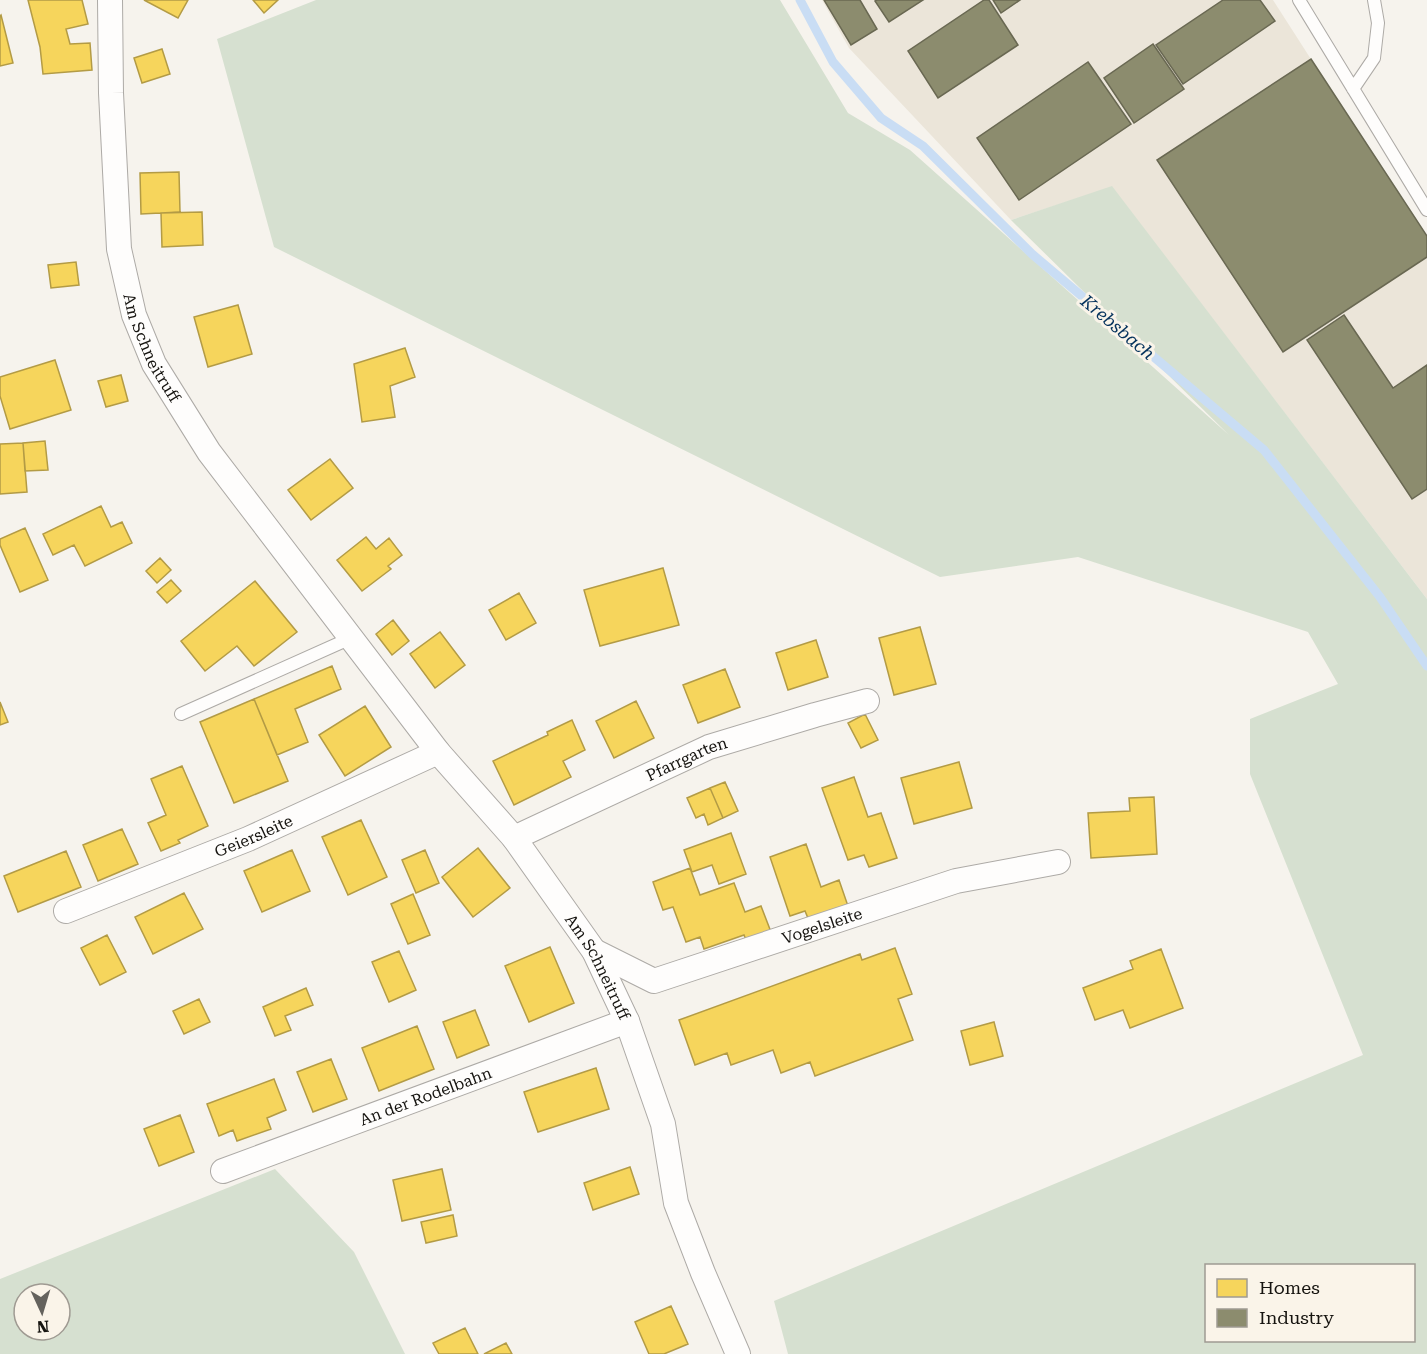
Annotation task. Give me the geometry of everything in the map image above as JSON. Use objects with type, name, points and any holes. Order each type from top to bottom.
[{"type":"street","name":"Am Schneitruff","points":[[110,0],[111,93],[119,249],[134,315],[154,364],[208,452],[438,752],[514,838],[594,951],[627,1021],[663,1124],[676,1203],[738,1354]]},
{"type":"street","name":"Pfarrgarten","points":[[514,838],[709,747],[867,701]]},
{"type":"street","name":"Geiersleite","points":[[66,911],[248,838],[438,752]]},
{"type":"street","name":"Vogelsleite","points":[[594,951],[654,981],[956,881],[1058,862]]},
{"type":"street","name":"An der Rodelbahn","points":[[223,1171],[627,1021]]},
{"type":"lane","points":[[1299,0],[1427,210]]},
{"type":"lane","points":[[1353,89],[1374,58],[1378,23],[1374,0]]},
{"type":"lane","points":[[181,714],[351,638]]},
{"type":"shaded area","points":[[822,0],[1273,0],[1427,240],[1427,599],[1112,187],[1011,220],[849,48]]},
{"type":"green space","points":[[316,0],[780,0],[848,113],[910,150],[1229,435],[1011,220],[1112,186],[1427,599],[1427,1354],[788,1354],[774,1301],[1363,1055],[1250,774],[1250,719],[1338,684],[1308,632],[1078,557],[940,577],[274,247],[217,39]]},
{"type":"green space","points":[[275,1169],[354,1252],[405,1354],[0,1354],[0,1279]]},
{"type":"building: Homes","points":[[28,0],[82,0],[88,24],[66,29],[70,44],[90,43],[92,70],[43,74],[40,47]]},
{"type":"building: Homes","points":[[144,0],[188,0],[178,18]]},
{"type":"building: Homes","points":[[253,0],[278,0],[264,13]]},
{"type":"building: Homes","points":[[0,16],[13,63],[0,66]]},
{"type":"building: Homes","points":[[162,49],[170,74],[142,83],[134,58]]},
{"type":"building: Homes","points":[[179,172],[180,212],[141,214],[140,173]]},
{"type":"building: Homes","points":[[202,212],[203,245],[162,247],[161,213]]},
{"type":"building: Homes","points":[[76,262],[79,285],[51,288],[48,265]]},
{"type":"building: Homes","points":[[238,305],[252,354],[208,367],[194,317]]},
{"type":"building: Homes","points":[[405,348],[415,377],[390,386],[395,417],[362,422],[354,364]]},
{"type":"building: Homes","points":[[55,360],[71,410],[10,429],[0,396],[0,377]]},
{"type":"building: Homes","points":[[121,375],[128,401],[106,407],[98,381]]},
{"type":"building: Homes","points":[[45,441],[48,470],[25,471],[23,443]]},
{"type":"building: Homes","points":[[23,443],[27,492],[0,494],[0,444]]},
{"type":"building: Homes","points":[[330,459],[353,488],[311,520],[288,490]]},
{"type":"building: Homes","points":[[101,506],[111,527],[122,522],[132,543],[85,566],[74,545],[53,555],[43,534]]},
{"type":"building: Homes","points":[[25,528],[48,580],[20,592],[0,545],[0,539]]},
{"type":"building: Homes","points":[[366,537],[376,549],[389,538],[402,555],[388,566],[391,569],[362,591],[337,560]]},
{"type":"building: Homes","points":[[160,558],[171,570],[157,583],[146,571]]},
{"type":"building: Homes","points":[[663,568],[679,625],[600,646],[584,590]]},
{"type":"building: Homes","points":[[171,580],[181,591],[167,603],[157,592]]},
{"type":"building: Homes","points":[[255,581],[297,632],[254,666],[237,646],[205,671],[181,641]]},
{"type":"building: Homes","points":[[519,593],[536,623],[506,640],[489,610]]},
{"type":"building: Homes","points":[[393,620],[409,641],[392,655],[376,634]]},
{"type":"building: Homes","points":[[920,627],[936,684],[894,695],[879,638]]},
{"type":"building: Homes","points":[[440,632],[465,665],[435,688],[410,654]]},
{"type":"building: Homes","points":[[816,640],[828,677],[788,690],[776,653]]},
{"type":"building: Homes","points":[[332,666],[341,689],[295,709],[308,742],[277,755],[254,699]]},
{"type":"building: Homes","points":[[725,669],[740,707],[698,723],[683,685]]},
{"type":"building: Homes","points":[[254,699],[288,781],[234,803],[200,722]]},
{"type":"building: Homes","points":[[636,701],[654,738],[614,758],[596,721]]},
{"type":"building: Homes","points":[[0,702],[8,722],[0,725]]},
{"type":"building: Homes","points":[[365,706],[391,747],[345,776],[319,735]]},
{"type":"building: Homes","points":[[865,714],[878,740],[861,748],[848,723]]},
{"type":"building: Homes","points":[[572,720],[585,750],[563,761],[571,777],[514,805],[493,761],[548,735],[547,732]]},
{"type":"building: Homes","points":[[959,762],[972,808],[914,824],[901,778]]},
{"type":"building: Homes","points":[[182,766],[208,826],[178,840],[180,843],[161,851],[148,823],[166,815],[151,779]]},
{"type":"building: Homes","points":[[854,777],[868,817],[881,813],[897,858],[869,867],[864,855],[848,860],[822,788]]},
{"type":"building: Homes","points":[[725,782],[738,811],[723,818],[710,788]]},
{"type":"building: Homes","points":[[710,788],[723,818],[708,825],[704,814],[696,818],[687,798]]},
{"type":"building: Homes","points":[[1154,797],[1157,854],[1091,858],[1088,813],[1130,811],[1129,798]]},
{"type":"building: Homes","points":[[361,820],[387,877],[348,895],[322,837]]},
{"type":"building: Homes","points":[[122,829],[138,864],[98,881],[83,845]]},
{"type":"building: Homes","points":[[731,833],[746,874],[719,884],[712,865],[692,872],[684,850]]},
{"type":"building: Homes","points":[[806,844],[821,887],[839,880],[849,909],[810,923],[805,911],[790,916],[770,857]]},
{"type":"building: Homes","points":[[478,848],[510,888],[473,917],[442,877]]},
{"type":"building: Homes","points":[[292,850],[310,891],[262,912],[244,871]]},
{"type":"building: Homes","points":[[425,850],[439,883],[416,893],[402,860]]},
{"type":"building: Homes","points":[[66,851],[81,887],[18,912],[4,876]]},
{"type":"building: Homes","points":[[690,868],[700,895],[734,883],[745,912],[761,906],[771,932],[746,940],[744,935],[704,949],[700,937],[686,942],[673,907],[663,910],[653,882]]},
{"type":"building: Homes","points":[[184,893],[203,929],[153,954],[135,917]]},
{"type":"building: Homes","points":[[413,894],[430,935],[408,944],[391,904]]},
{"type":"building: Homes","points":[[107,935],[126,972],[100,985],[81,948]]},
{"type":"building: Homes","points":[[550,947],[574,1003],[529,1022],[505,966]]},
{"type":"building: Homes","points":[[895,948],[912,994],[898,999],[913,1040],[815,1076],[810,1062],[781,1073],[773,1050],[731,1065],[727,1053],[695,1065],[679,1020],[860,954],[862,960]]},
{"type":"building: Homes","points":[[1161,949],[1183,1008],[1130,1028],[1123,1010],[1095,1020],[1083,988],[1133,969],[1130,961]]},
{"type":"building: Homes","points":[[399,951],[416,990],[389,1002],[372,962]]},
{"type":"building: Homes","points":[[306,988],[313,1005],[285,1016],[291,1030],[275,1036],[263,1007]]},
{"type":"building: Homes","points":[[199,999],[210,1022],[184,1034],[173,1011]]},
{"type":"building: Homes","points":[[475,1010],[489,1045],[457,1058],[443,1022]]},
{"type":"building: Homes","points":[[994,1022],[1003,1056],[970,1065],[961,1031]]},
{"type":"building: Homes","points":[[417,1026],[434,1069],[379,1091],[362,1048]]},
{"type":"building: Homes","points":[[331,1059],[347,1099],[313,1112],[297,1072]]},
{"type":"building: Homes","points":[[596,1068],[609,1109],[538,1132],[524,1092]]},
{"type":"building: Homes","points":[[274,1079],[286,1110],[267,1118],[271,1129],[237,1141],[233,1130],[219,1136],[207,1104]]},
{"type":"building: Homes","points":[[180,1115],[194,1152],[159,1166],[144,1129]]},
{"type":"building: Homes","points":[[630,1167],[639,1194],[593,1210],[584,1183]]},
{"type":"building: Homes","points":[[442,1169],[451,1210],[402,1221],[393,1180]]},
{"type":"building: Homes","points":[[453,1215],[457,1236],[426,1243],[421,1222]]},
{"type":"building: Homes","points":[[671,1306],[688,1344],[664,1354],[649,1354],[635,1322]]},
{"type":"building: Homes","points":[[465,1328],[478,1354],[439,1354],[433,1343]]},
{"type":"building: Homes","points":[[506,1343],[512,1354],[484,1354]]},
{"type":"building: Industry","points":[[824,0],[860,0],[877,29],[851,45]]},
{"type":"building: Industry","points":[[923,0],[889,22],[875,1]]},
{"type":"building: Industry","points":[[984,0],[989,0],[1018,45],[938,98],[908,51]]},
{"type":"building: Industry","points":[[993,0],[1020,0],[1001,13]]},
{"type":"building: Industry","points":[[1223,0],[1260,0],[1275,21],[1183,84],[1156,45]]},
{"type":"building: Industry","points":[[1153,44],[1184,89],[1134,123],[1104,78]]},
{"type":"building: Industry","points":[[1311,59],[1427,236],[1427,257],[1283,352],[1157,160]]},
{"type":"building: Industry","points":[[1088,62],[1131,124],[1019,200],[977,138]]},
{"type":"building: Industry","points":[[1344,315],[1393,388],[1427,365],[1427,489],[1412,499],[1307,340]]},
{"type":"waterway","name":"Krebsbach","points":[[800,0],[833,62],[881,118],[923,146],[1032,254],[1264,450],[1380,597],[1427,666]]}]
